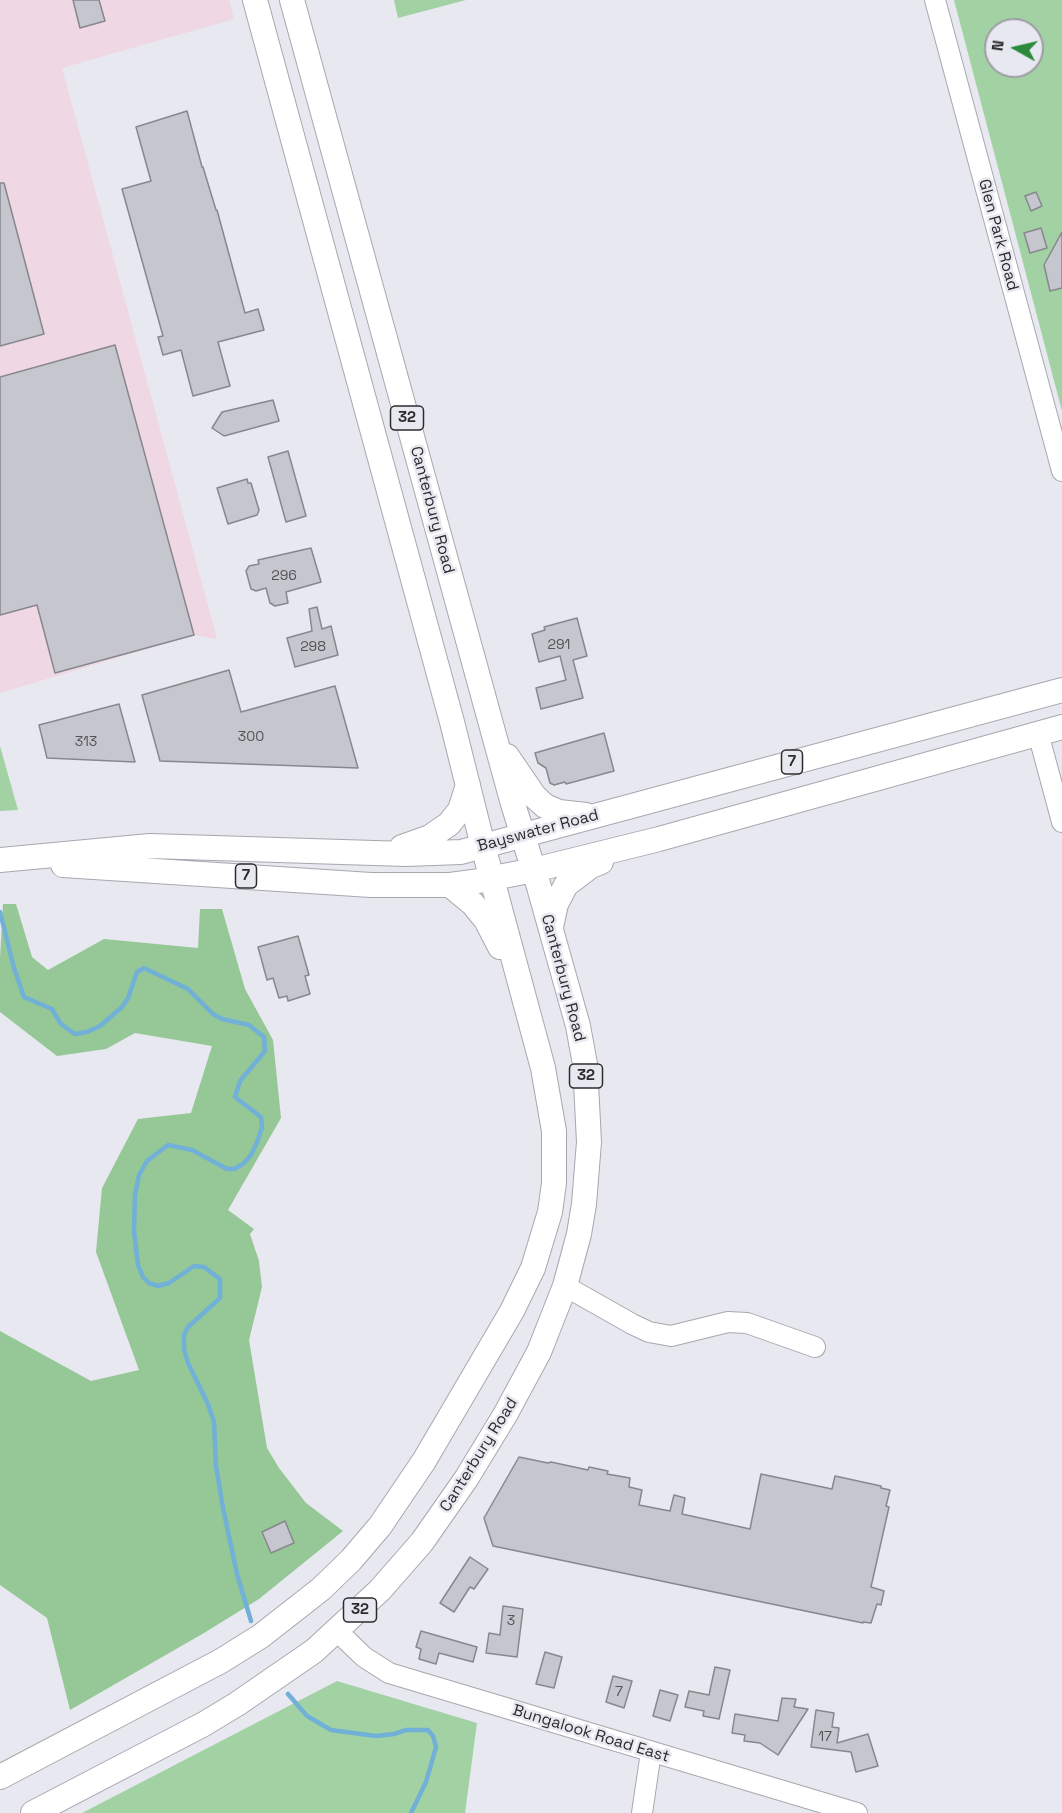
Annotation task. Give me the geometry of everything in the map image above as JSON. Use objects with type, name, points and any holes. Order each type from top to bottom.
[{"type":"main road","name":"32","points":[[0,1777],[220,1661],[261,1636],[321,1589],[351,1560],[380,1526],[424,1461],[512,1311],[533,1268],[550,1212],[554,1183],[554,1131],[543,1068],[255,0]]},
{"type":"main road","name":"Canterbury Road","points":[[33,1813],[229,1709],[314,1651],[380,1590],[415,1550],[466,1479],[505,1415],[539,1352],[565,1286],[579,1234],[584,1204],[589,1142],[588,1105],[585,1064],[578,1026],[523,836],[292,0]]},
{"type":"main road","points":[[392,505],[426,487]]},
{"type":"main road","name":"Bayswater Road","points":[[0,861],[142,847],[373,854],[461,852],[1062,690]]},
{"type":"main road","points":[[1028,699],[1038,733]]},
{"type":"main road","name":"Bayswater Road","points":[[0,861],[371,885],[450,885],[534,870],[658,839],[1062,727]]},
{"type":"main road","points":[[496,739],[523,781],[545,806],[559,812],[597,815]]},
{"type":"main road","points":[[373,854],[406,846],[442,830],[460,810],[468,785]]},
{"type":"main road","points":[[550,927],[556,904],[566,885],[574,877],[591,866],[658,839]]},
{"type":"main road","points":[[137,871],[142,847]]},
{"type":"main road","points":[[450,885],[473,904],[486,920],[526,1007]]},
{"type":"main road","points":[[533,1268],[565,1286]]},
{"type":"street","name":"Glen Park Road","points":[[935,0],[1062,471]]},
{"type":"street","points":[[1038,733],[1062,822]]},
{"type":"street","points":[[565,1286],[649,1332],[672,1336],[728,1322],[747,1323],[815,1347]]},
{"type":"street","name":"Bungalook Road East","points":[[336,1631],[364,1657],[389,1673],[857,1813]]},
{"type":"street","points":[[642,1813],[651,1752]]},
{"type":"shaded area","points":[[0,0],[229,0],[234,19],[62,68],[217,639],[194,635],[0,693]]},
{"type":"green space","points":[[394,0],[466,0],[398,18]]},
{"type":"green space","points":[[954,0],[1062,0],[1062,411]]},
{"type":"green space","points":[[0,746],[18,810],[0,811]]},
{"type":"green space","points":[[3,904],[16,904],[32,957],[48,970],[104,939],[198,948],[200,909],[222,909],[245,989],[273,1040],[281,1118],[228,1210],[254,1229],[250,1234],[259,1261],[262,1287],[249,1340],[267,1448],[306,1503],[343,1531],[259,1599],[70,1710],[47,1618],[0,1585],[0,1331],[91,1381],[139,1370],[96,1252],[102,1188],[138,1119],[191,1113],[212,1046],[135,1033],[106,1049],[57,1056],[0,1012]]},
{"type":"green space","points":[[337,1681],[477,1723],[465,1813],[82,1813]]},
{"type":"building","points":[[73,0],[99,0],[105,21],[80,28]]},
{"type":"building","points":[[187,111],[245,313],[258,309],[264,330],[218,342],[230,386],[193,396],[181,350],[163,355],[158,337],[163,336],[122,189],[151,181],[136,127]]},
{"type":"building","points":[[0,183],[4,183],[44,334],[0,346]]},
{"type":"building","points":[[1036,192],[1042,206],[1031,211],[1025,196]]},
{"type":"building","points":[[1041,228],[1047,248],[1030,253],[1024,233]]},
{"type":"building","points":[[1062,232],[1062,288],[1050,291],[1044,265]]},
{"type":"building","points":[[115,345],[194,635],[55,673],[37,605],[0,615],[0,377]]},
{"type":"building","points":[[273,400],[279,421],[224,436],[212,428],[222,412]]},
{"type":"building","points":[[288,451],[306,516],[286,522],[268,457]]},
{"type":"building","points":[[247,479],[248,483],[251,483],[258,513],[228,524],[217,488]]},
{"type":"building","points":[[311,548],[321,582],[286,592],[288,603],[275,606],[270,603],[266,588],[256,591],[251,589],[246,571],[249,566],[259,564],[258,560]]},
{"type":"building","points":[[317,607],[322,629],[331,626],[338,655],[295,667],[287,638],[312,631],[309,609]]},
{"type":"building","points":[[577,618],[587,656],[573,660],[583,698],[541,709],[536,688],[566,680],[560,656],[539,662],[532,634],[545,630],[544,627]]},
{"type":"building","points":[[229,670],[241,712],[335,686],[358,768],[160,761],[142,695]]},
{"type":"building","points":[[119,704],[135,762],[47,758],[39,725]]},
{"type":"building","points":[[604,733],[614,771],[566,784],[565,782],[554,785],[550,783],[546,768],[538,763],[535,753]]},
{"type":"building","points":[[298,936],[309,975],[305,976],[310,994],[288,1001],[287,996],[279,998],[273,978],[267,980],[258,947]]},
{"type":"building","points":[[519,1457],[588,1470],[589,1467],[608,1471],[607,1474],[630,1478],[629,1487],[642,1490],[639,1505],[670,1511],[674,1495],[685,1498],[682,1514],[750,1529],[761,1474],[832,1489],[835,1476],[881,1486],[881,1488],[890,1490],[886,1506],[889,1507],[871,1587],[884,1591],[881,1605],[877,1604],[871,1623],[863,1623],[493,1546],[484,1518]]},
{"type":"building","points":[[285,1521],[294,1543],[271,1553],[262,1532]]},
{"type":"building","points":[[470,1557],[488,1569],[474,1589],[470,1587],[454,1612],[440,1603]]},
{"type":"building","points":[[503,1606],[523,1609],[517,1657],[486,1653],[489,1633],[500,1635]]},
{"type":"building","points":[[421,1631],[477,1647],[473,1662],[439,1653],[436,1664],[419,1659],[421,1649],[416,1647]]},
{"type":"building","points":[[545,1652],[562,1657],[554,1688],[536,1684]]},
{"type":"building","points":[[715,1667],[730,1670],[719,1719],[703,1716],[704,1711],[685,1707],[689,1691],[709,1695]]},
{"type":"building","points":[[613,1676],[632,1681],[624,1708],[606,1702]]},
{"type":"building","points":[[660,1690],[678,1695],[670,1721],[653,1716]]},
{"type":"building","points":[[782,1698],[796,1699],[794,1707],[808,1709],[778,1755],[760,1743],[744,1741],[745,1735],[732,1733],[735,1714],[778,1721]]},
{"type":"building","points":[[816,1710],[834,1713],[832,1727],[839,1728],[837,1743],[868,1734],[878,1766],[856,1772],[851,1752],[811,1747]]},
{"type":"waterway","points":[[0,912],[24,997],[52,1009],[61,1024],[75,1034],[100,1026],[122,1007],[128,998],[137,972],[144,968],[188,989],[213,1014],[222,1019],[249,1025],[264,1037],[265,1051],[240,1081],[235,1097],[261,1117],[262,1127],[251,1155],[243,1164],[234,1169],[227,1169],[192,1150],[168,1145],[147,1161],[139,1175],[135,1195],[134,1231],[138,1265],[143,1277],[149,1283],[158,1286],[169,1283],[194,1266],[204,1267],[220,1279],[220,1298],[188,1327],[184,1335],[184,1349],[214,1422],[216,1466],[223,1508],[237,1574],[251,1621]]},
{"type":"waterway","points":[[288,1694],[307,1716],[331,1730],[376,1736],[406,1730],[428,1730],[433,1736],[436,1747],[426,1782],[411,1813]]}]
